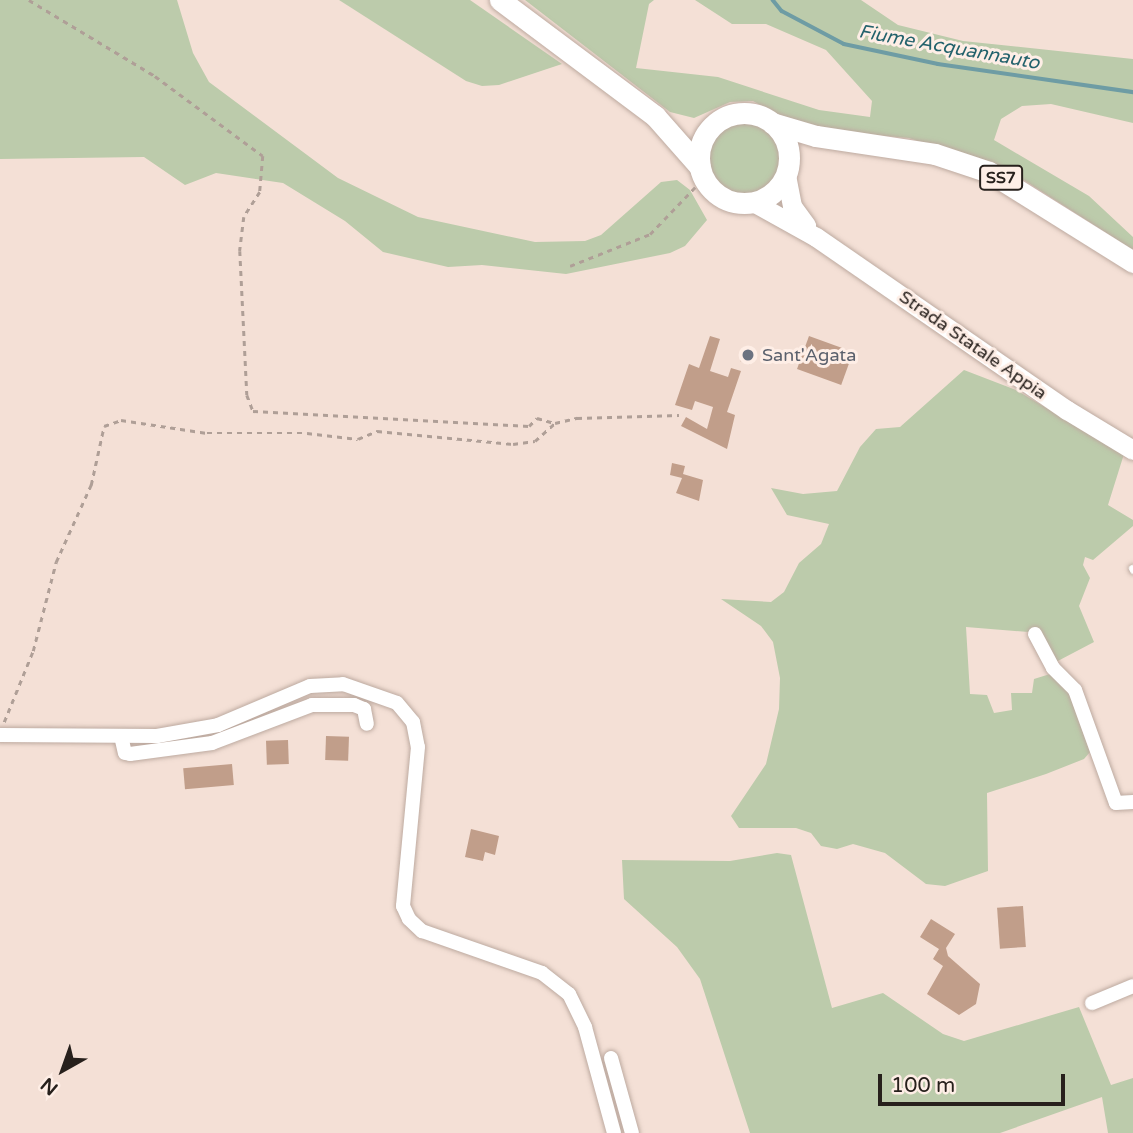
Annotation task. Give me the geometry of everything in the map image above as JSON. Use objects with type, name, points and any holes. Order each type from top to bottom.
[{"type":"main road","name":"Strada Statale Appia","points":[[500,0],[654,116],[719,195],[753,202]]},
{"type":"main road","name":"Strada Statale Appia","points":[[654,116],[688,129],[711,127],[735,114],[748,113],[772,123],[783,135],[787,170]]},
{"type":"main road","name":"SS7","points":[[772,123],[849,142],[935,154],[989,172],[1133,262]]},
{"type":"main road","points":[[702,172],[701,145],[711,127]]},
{"type":"main road","name":"SS7","points":[[753,202],[773,192],[787,170],[807,148],[849,142]]},
{"type":"street","name":"Strada Statale Appia","points":[[787,170],[792,206],[816,237]]},
{"type":"street","name":"Strada Statale Appia","points":[[753,202],[816,237],[1067,410],[1133,450]]},
{"type":"street","points":[[1035,634],[1053,668],[1075,690],[1116,803],[1133,802]]},
{"type":"street","points":[[0,733],[157,736],[218,725],[310,686],[343,684],[397,703],[413,722],[418,747],[403,906],[409,919],[422,931],[542,972],[569,994],[585,1027],[614,1133]]},
{"type":"street","points":[[121,736],[125,753],[130,754],[212,743],[312,705],[354,705],[364,709],[367,724]]},
{"type":"street","points":[[1092,1003],[1133,986]]},
{"type":"street","points":[[611,1058],[632,1133]]},
{"type":"path","points":[[29,0],[155,76],[263,156],[260,192],[244,217],[240,251],[247,395],[253,411],[529,426],[537,418],[555,423],[680,415]]},
{"type":"path","points":[[570,267],[650,234],[702,172]]},
{"type":"path","points":[[0,733],[33,651],[56,562],[92,485],[104,426],[121,420],[207,433],[307,433],[358,439],[377,431],[513,444],[535,441],[555,423]]},
{"type":"green space","points":[[0,0],[177,0],[193,53],[209,82],[338,178],[418,217],[535,242],[585,241],[601,235],[661,182],[677,180],[690,190],[707,220],[685,246],[670,253],[566,274],[482,265],[448,267],[383,252],[345,221],[283,183],[216,173],[185,185],[144,157],[0,159]]},
{"type":"green space","points":[[339,0],[470,0],[562,64],[499,85],[482,86],[466,81]]},
{"type":"green space","points":[[525,0],[654,0],[649,4],[636,68],[718,77],[819,110],[870,117],[872,101],[826,50],[766,24],[732,24],[695,0],[861,0],[898,25],[963,41],[1133,59],[1133,123],[1051,104],[1022,106],[1001,119],[994,140],[1089,196],[1133,237],[1133,250],[1013,173],[909,138],[828,131],[792,122],[753,101],[730,102],[694,118],[670,112]]},
{"type":"green space","points":[[737,122],[751,122],[770,132],[780,151],[780,165],[770,184],[751,194],[737,194],[718,184],[708,165],[708,151],[718,132]]},
{"type":"green space","points":[[964,370],[1016,390],[1124,454],[1108,505],[1133,520],[1133,526],[1093,560],[1085,557],[1083,565],[1090,578],[1079,606],[1094,642],[1054,663],[1041,633],[966,627],[970,694],[987,695],[994,713],[1012,710],[1011,693],[1032,693],[1034,679],[1050,674],[1069,693],[1090,752],[1084,759],[987,793],[988,871],[945,886],[926,884],[885,853],[853,844],[837,849],[821,846],[811,833],[796,828],[739,828],[731,816],[766,764],[779,709],[780,678],[773,642],[761,626],[721,599],[771,602],[784,592],[799,563],[821,544],[829,524],[787,515],[771,488],[803,494],[837,491],[860,447],[876,429],[900,427]]},
{"type":"green space","points":[[777,853],[791,855],[832,1008],[883,993],[943,1034],[964,1041],[1079,1007],[1111,1085],[1133,1078],[1133,1133],[1108,1133],[1102,1097],[1000,1133],[750,1133],[700,979],[677,947],[624,899],[622,860],[730,861]]},
{"type":"building","points":[[710,336],[720,339],[710,371],[728,377],[731,368],[741,371],[727,412],[735,415],[727,449],[681,426],[686,417],[707,429],[713,407],[695,401],[692,410],[675,405],[689,364],[699,368]]},
{"type":"building","points":[[809,336],[853,352],[841,385],[797,369]]},
{"type":"building","name":"Sant'Agata","points":[[745,346],[755,349],[750,364],[740,361]]},
{"type":"building","points":[[672,463],[685,466],[683,474],[703,480],[699,501],[676,493],[682,478],[670,475]]},
{"type":"building","points":[[326,736],[349,737],[348,761],[325,760]]},
{"type":"building","points":[[288,740],[289,764],[267,765],[266,741]]},
{"type":"building","points":[[232,764],[234,785],[185,789],[183,768]]},
{"type":"building","points":[[471,829],[499,836],[495,855],[485,852],[483,861],[465,857]]},
{"type":"building","points":[[1023,906],[1026,947],[1000,949],[997,908]]},
{"type":"building","points":[[931,919],[955,934],[946,948],[948,956],[980,984],[976,1004],[959,1015],[927,994],[943,966],[933,959],[939,949],[920,937]]},
{"type":"waterway","name":"Fiume Acquannauto","points":[[773,0],[782,11],[844,44],[938,64],[1133,92]]},
{"type":"place","name":"Sant'Agata","points":[[748,355]]}]
